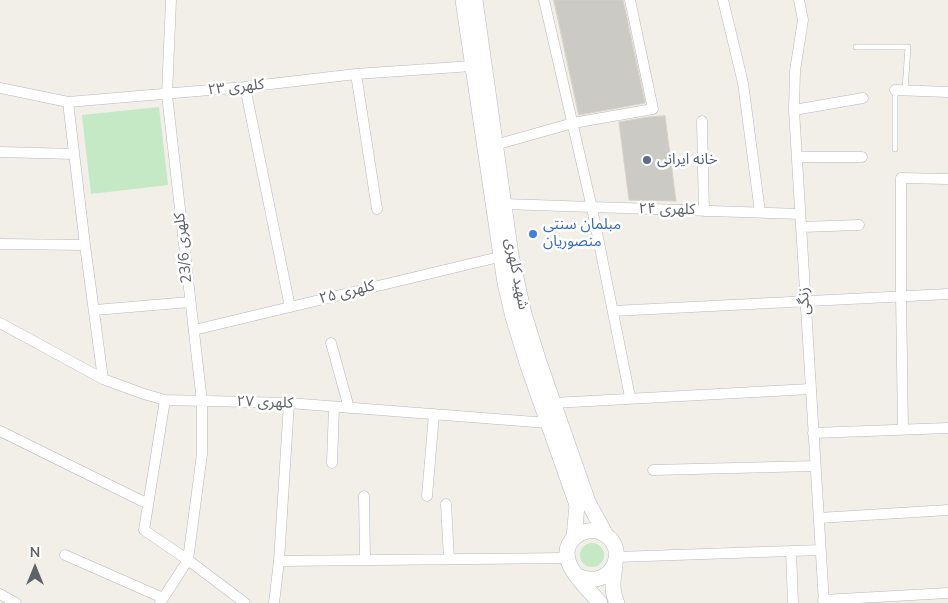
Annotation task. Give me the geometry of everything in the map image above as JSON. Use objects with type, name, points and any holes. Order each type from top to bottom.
[{"type":"main road","name":"شهید کلهری","points":[[463,0],[500,257],[513,317],[577,506],[574,538]]},
{"type":"main road","name":"شهید کلهری","points":[[475,0],[511,255],[524,314],[588,502],[606,535]]},
{"type":"main road","points":[[600,603],[571,570],[567,558],[569,545],[574,538],[589,530],[598,531],[606,535],[616,549],[613,584],[617,603]]},
{"type":"main road","points":[[578,576],[585,580],[602,578],[610,573],[616,562]]},
{"type":"street","name":"کلهری 23/6","points":[[171,0],[167,95],[202,402],[202,454],[188,560]]},
{"type":"street","points":[[544,0],[592,208],[630,398]]},
{"type":"street","points":[[495,145],[573,124],[654,109],[630,0]]},
{"type":"street","points":[[723,0],[743,84],[760,212]]},
{"type":"street","name":"زنگی","points":[[799,0],[803,20],[795,72],[794,110],[823,601]]},
{"type":"street","name":"کلهری ۲۳","points":[[0,88],[68,102],[167,95],[356,74],[472,66]]},
{"type":"street","points":[[356,74],[377,210]]},
{"type":"street","points":[[244,87],[290,307]]},
{"type":"street","points":[[900,90],[948,92]]},
{"type":"street","points":[[794,110],[863,98]]},
{"type":"street","points":[[68,102],[103,378]]},
{"type":"street","points":[[702,121],[704,211]]},
{"type":"street","points":[[0,152],[74,154]]},
{"type":"street","points":[[797,156],[862,158]]},
{"type":"street","points":[[903,429],[902,178],[948,179]]},
{"type":"street","name":"کلهری ۲۴","points":[[504,204],[800,214]]},
{"type":"street","points":[[801,227],[859,225]]},
{"type":"street","points":[[0,244],[85,245]]},
{"type":"street","name":"کلهری ۲۵","points":[[194,330],[500,257]]},
{"type":"street","points":[[613,311],[948,294]]},
{"type":"street","points":[[95,310],[190,302]]},
{"type":"street","name":"کلهری ۲۷","points":[[0,323],[103,378],[165,400],[289,404],[548,423]]},
{"type":"street","points":[[331,343],[349,408]]},
{"type":"street","points":[[553,402],[810,389]]},
{"type":"street","points":[[165,400],[144,530],[245,603]]},
{"type":"street","points":[[274,603],[279,561],[289,404]]},
{"type":"street","points":[[332,463],[334,407]]},
{"type":"street","points":[[427,496],[434,414]]},
{"type":"street","points":[[813,433],[948,428]]},
{"type":"street","points":[[0,431],[148,504]]},
{"type":"street","points":[[653,470],[815,466]]},
{"type":"street","points":[[364,496],[365,560]]},
{"type":"street","points":[[446,504],[449,559]]},
{"type":"street","points":[[819,518],[948,510]]},
{"type":"street","points":[[616,562],[820,550]]},
{"type":"street","points":[[791,551],[793,603]]},
{"type":"street","points":[[65,555],[162,601],[188,560]]},
{"type":"street","points":[[279,561],[567,558]]},
{"type":"street","points":[[823,601],[948,593]]},
{"type":"street","points":[[0,594],[16,603]]},
{"type":"lane","points":[[856,47],[908,47],[900,90],[895,149]]},
{"type":"green space","points":[[159,107],[168,185],[91,194],[82,115]]},
{"type":"green space","points":[[592,543],[601,546],[604,555],[601,564],[592,567],[583,564],[580,555],[583,546]]},
{"type":"building","points":[[554,0],[623,0],[645,103],[579,115]]},
{"type":"building","name":"خانه ایرانی","points":[[665,116],[676,201],[629,200],[619,122]]},
{"type":"place","name":"خانه ایرانی","points":[[647,160]]},
{"type":"place","name":"مبلمان سنتی منصوریان","points":[[533,234]]}]
